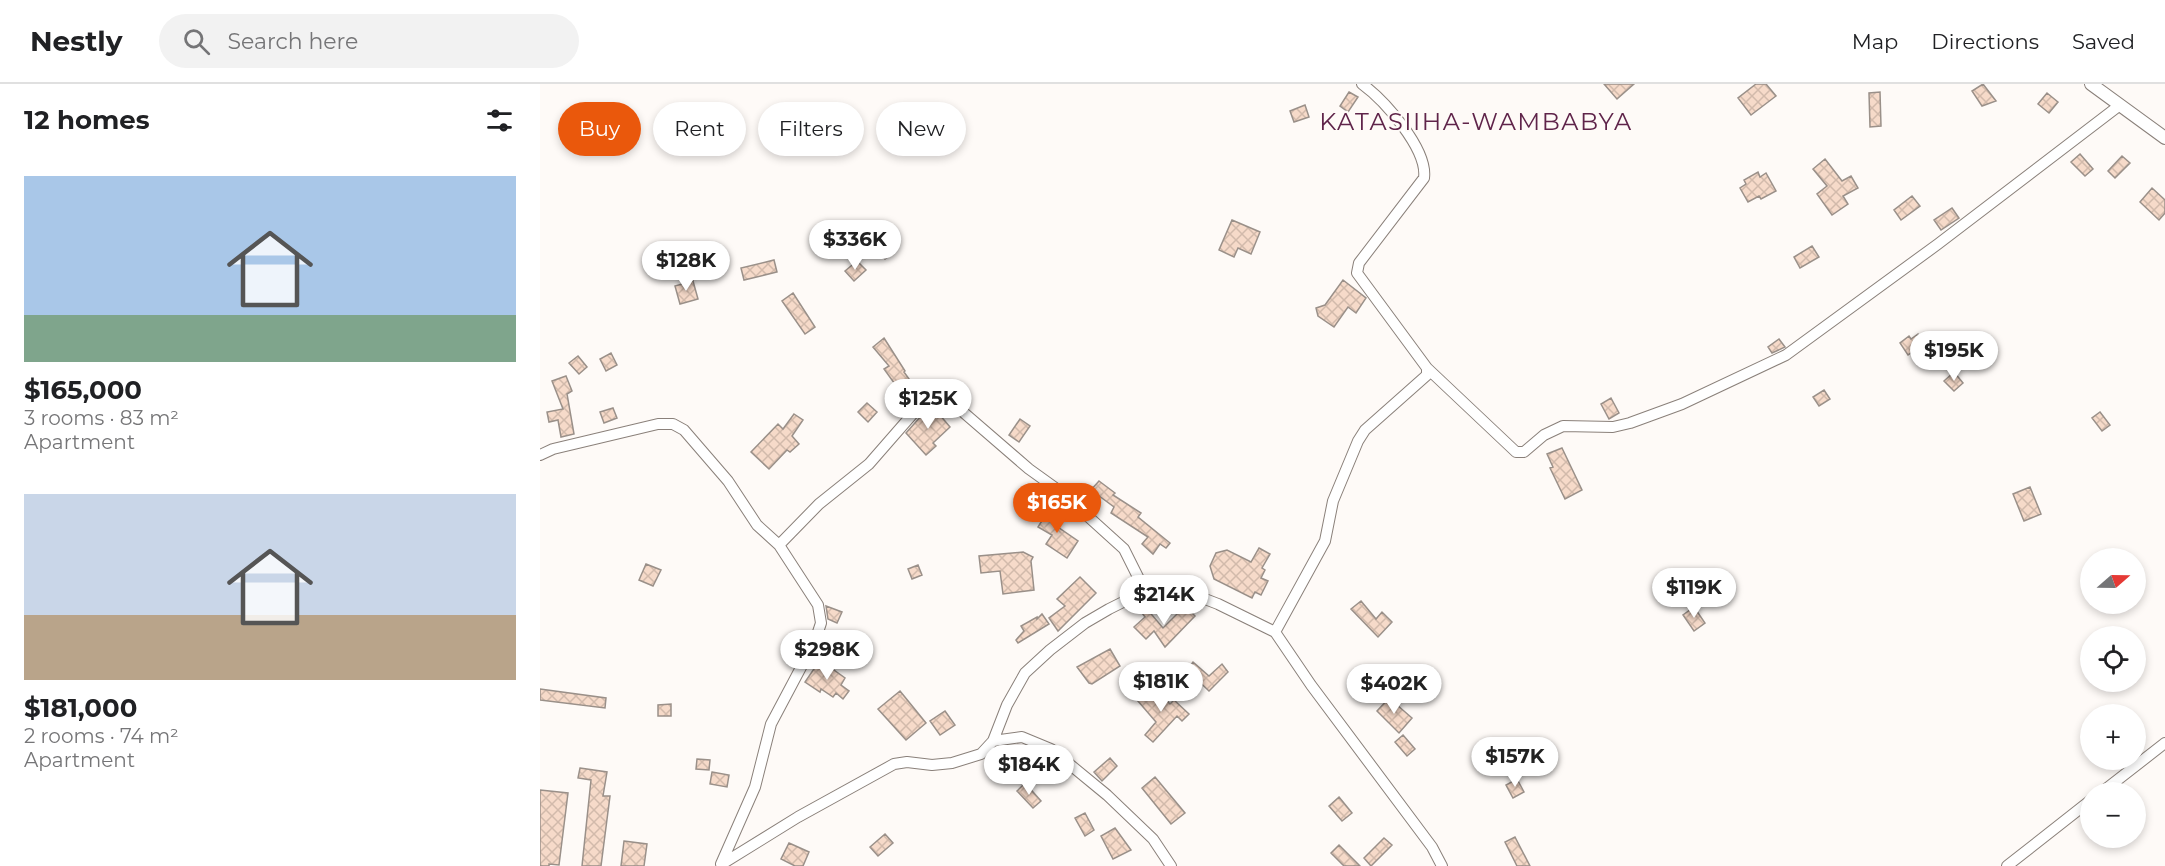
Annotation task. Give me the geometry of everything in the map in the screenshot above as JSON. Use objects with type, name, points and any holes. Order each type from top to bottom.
[{"type":"street","points":[[1362,84],[1400,123],[1425,169],[1424,178],[1359,263],[1357,273],[1427,368],[1516,452],[1524,452],[1544,435],[1563,426],[1613,427],[1641,420],[1682,404],[1786,355],[1938,244],[2120,105]]},
{"type":"street","points":[[2091,84],[2165,138]]},
{"type":"street","points":[[1275,632],[1325,541],[1333,501],[1358,441],[1365,430],[1427,375],[1427,368]]},
{"type":"street","points":[[779,545],[819,504],[869,464],[917,410],[941,393],[1029,469],[1062,492],[1124,549],[1145,591]]},
{"type":"street","points":[[540,455],[553,449],[658,424],[673,424],[684,430],[728,481],[757,525],[779,545],[818,606],[821,623],[815,642],[771,724],[755,787],[721,865]]},
{"type":"street","points":[[721,865],[798,817],[894,764],[952,763],[981,754],[993,741],[1007,705],[1025,673],[1050,650],[1085,623],[1145,591],[1174,587],[1218,604],[1275,632],[1311,685],[1432,847],[1442,866]]},
{"type":"street","points":[[993,741],[1022,737],[1051,749],[1107,795],[1146,832],[1171,866]]},
{"type":"street","points":[[2115,782],[2165,743]]},
{"type":"street","points":[[2007,866],[2080,809]]},
{"type":"building","points":[[1604,84],[1634,84],[1617,99]]},
{"type":"building","points":[[1756,84],[1766,84],[1776,96],[1751,115],[1738,98]]},
{"type":"building","points":[[1983,84],[1996,101],[1982,106],[1972,91]]},
{"type":"building","points":[[1349,92],[1358,97],[1348,112],[1340,106]]},
{"type":"building","points":[[1880,92],[1881,126],[1870,127],[1869,93]]},
{"type":"building","points":[[2047,93],[2058,102],[2049,113],[2038,104]]},
{"type":"building","points":[[1305,105],[1309,117],[1294,122],[1290,111]]},
{"type":"building","points":[[2080,154],[2093,169],[2085,176],[2071,162]]},
{"type":"building","points":[[2122,156],[2130,163],[2115,178],[2108,171]]},
{"type":"building","points":[[1825,159],[1842,181],[1851,176],[1858,188],[1843,196],[1848,204],[1832,215],[1817,194],[1827,186],[1813,169]]},
{"type":"building","points":[[1758,172],[1760,177],[1766,173],[1776,191],[1761,199],[1759,196],[1748,202],[1740,188],[1746,184],[1744,180]]},
{"type":"building","points":[[2152,188],[2165,200],[2165,213],[2159,220],[2140,202]]},
{"type":"building","points":[[1912,196],[1920,206],[1901,220],[1894,210]]},
{"type":"building","points":[[1952,208],[1959,218],[1941,230],[1934,220]]},
{"type":"building","points":[[1232,220],[1260,232],[1251,254],[1238,248],[1234,257],[1219,250]]},
{"type":"building","points":[[873,232],[893,253],[885,259],[873,246],[854,256],[850,247],[866,239]]},
{"type":"building","points":[[1812,246],[1819,257],[1800,268],[1794,257]]},
{"type":"building","points":[[774,260],[777,272],[744,280],[741,268]]},
{"type":"building","points":[[857,261],[866,270],[854,281],[845,271]]},
{"type":"building","points":[[1343,280],[1366,298],[1356,313],[1348,307],[1334,327],[1318,316],[1316,308],[1325,305]]},
{"type":"building","points":[[693,281],[698,299],[680,304],[675,286]]},
{"type":"building","points":[[793,293],[815,327],[805,334],[782,301]]},
{"type":"building","points":[[1918,334],[1925,344],[1908,355],[1900,343],[1909,336],[1911,339]]},
{"type":"building","points":[[884,338],[922,397],[910,405],[884,369],[889,366],[873,347]]},
{"type":"building","points":[[1779,339],[1785,347],[1772,353],[1768,347]]},
{"type":"building","points":[[611,353],[617,365],[606,371],[600,359]]},
{"type":"building","points":[[578,356],[587,367],[579,374],[569,363]]},
{"type":"building","points":[[1954,372],[1963,383],[1954,391],[1944,381]]},
{"type":"building","points":[[566,376],[572,391],[567,394],[574,434],[561,437],[558,420],[549,422],[547,412],[563,409],[552,381]]},
{"type":"building","points":[[1824,390],[1830,399],[1819,406],[1813,397]]},
{"type":"building","points":[[1611,398],[1619,413],[1609,419],[1601,404]]},
{"type":"building","points":[[867,403],[877,412],[868,422],[858,412]]},
{"type":"building","points":[[933,407],[950,427],[933,443],[936,446],[926,455],[906,433],[922,415]]},
{"type":"building","points":[[613,408],[617,418],[604,423],[600,412]]},
{"type":"building","points":[[2100,412],[2110,425],[2102,431],[2092,418]]},
{"type":"building","points":[[794,414],[803,420],[792,436],[799,444],[790,452],[787,450],[769,469],[751,452],[778,424],[783,429]]},
{"type":"building","points":[[1020,419],[1030,426],[1019,442],[1009,435]]},
{"type":"building","points":[[1562,448],[1582,490],[1565,499],[1550,468],[1553,467],[1547,454]]},
{"type":"building","points":[[1099,481],[1115,493],[1113,495],[1141,513],[1138,517],[1170,543],[1166,548],[1160,544],[1153,554],[1142,544],[1148,537],[1111,513],[1114,507],[1091,490]]},
{"type":"building","points":[[2030,487],[2041,514],[2024,521],[2013,494]]},
{"type":"building","points":[[1050,508],[1061,515],[1055,525],[1078,541],[1067,558],[1046,544],[1052,535],[1038,527]]},
{"type":"building","points":[[1259,548],[1270,554],[1262,568],[1265,570],[1261,578],[1268,581],[1261,595],[1255,592],[1252,598],[1214,579],[1210,566],[1216,553],[1227,550],[1251,562]]},
{"type":"building","points":[[1023,552],[1033,557],[1031,561],[1034,590],[1003,594],[1000,571],[981,573],[979,556]]},
{"type":"building","points":[[646,564],[661,570],[653,586],[639,580]]},
{"type":"building","points":[[918,565],[922,575],[912,579],[908,569]]},
{"type":"building","points":[[1080,577],[1096,593],[1058,631],[1049,618],[1065,606],[1057,599]]},
{"type":"building","points":[[1361,601],[1376,619],[1382,612],[1392,622],[1378,637],[1351,609]]},
{"type":"building","points":[[826,606],[842,612],[837,623],[828,619]]},
{"type":"building","points":[[1185,606],[1195,616],[1165,647],[1154,631],[1146,639],[1134,627],[1145,617],[1142,613],[1147,609],[1163,628]]},
{"type":"building","points":[[1694,607],[1705,623],[1694,631],[1683,615]]},
{"type":"building","points":[[1042,614],[1049,624],[1018,643],[1016,640],[1024,631],[1021,626],[1037,617],[1037,619]]},
{"type":"building","points":[[1110,649],[1120,666],[1092,684],[1089,683],[1077,667]]},
{"type":"building","points":[[820,660],[845,678],[841,685],[849,691],[843,699],[836,693],[833,697],[821,689],[820,692],[805,682]]},
{"type":"building","points":[[1193,662],[1209,676],[1222,664],[1228,672],[1209,691],[1187,670]]},
{"type":"building","points":[[1155,688],[1170,704],[1174,700],[1189,714],[1182,721],[1177,716],[1153,742],[1145,735],[1156,722],[1138,701]]},
{"type":"building","points":[[540,689],[606,698],[605,708],[540,700]]},
{"type":"building","points":[[900,691],[926,723],[906,740],[878,709]]},
{"type":"building","points":[[1389,698],[1412,718],[1399,733],[1377,711]]},
{"type":"building","points":[[671,704],[671,716],[658,716],[658,705]]},
{"type":"building","points":[[945,711],[955,725],[940,735],[930,721]]},
{"type":"building","points":[[1403,735],[1415,749],[1407,756],[1395,742]]},
{"type":"building","points":[[1110,758],[1117,766],[1102,781],[1094,772]]},
{"type":"building","points":[[697,759],[710,760],[709,770],[696,769]]},
{"type":"building","points":[[580,768],[607,772],[603,796],[610,796],[601,866],[582,866],[591,780],[578,778]]},
{"type":"building","points":[[712,772],[729,775],[727,787],[710,784]]},
{"type":"building","points":[[1155,777],[1185,813],[1171,824],[1142,788]]},
{"type":"building","points":[[1517,779],[1524,792],[1513,798],[1506,785]]},
{"type":"building","points":[[1025,783],[1041,801],[1033,808],[1017,791]]},
{"type":"building","points":[[540,790],[568,793],[559,865],[540,866]]},
{"type":"building","points":[[1339,797],[1352,813],[1342,821],[1329,806]]},
{"type":"building","points":[[1085,813],[1094,830],[1085,836],[1075,818]]},
{"type":"building","points":[[1115,828],[1131,850],[1113,859],[1101,836]]},
{"type":"building","points":[[885,834],[893,843],[878,856],[870,847]]},
{"type":"building","points":[[1515,837],[1530,866],[1517,866],[1505,842]]},
{"type":"building","points":[[1384,838],[1392,845],[1371,866],[1364,858]]},
{"type":"building","points":[[624,841],[647,844],[644,866],[621,866]]},
{"type":"building","points":[[789,843],[809,852],[803,866],[795,866],[781,859]]},
{"type":"building","points":[[1339,845],[1360,866],[1344,866],[1331,853]]},
{"type":"district","name":"KATASIIHA-WAMBABYA","points":[[1476,121]]}]
